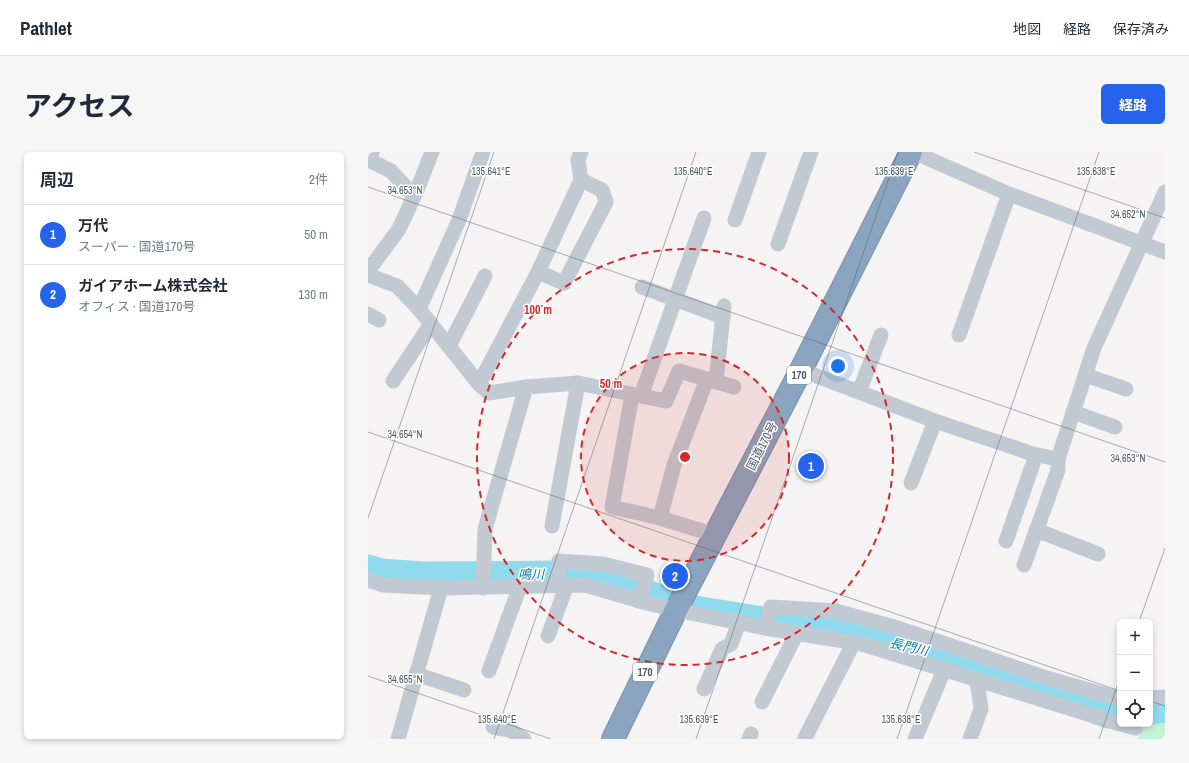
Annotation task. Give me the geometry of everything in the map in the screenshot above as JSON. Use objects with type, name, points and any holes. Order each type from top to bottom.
[{"type":"highway","name":"国道170号","points":[[613,739],[679,604],[801,370],[912,152]]},
{"type":"street","points":[[372,152],[369,160],[391,171],[414,196]]},
{"type":"street","points":[[368,271],[398,229],[414,196],[432,152]]},
{"type":"street","points":[[419,309],[459,220],[483,152]]},
{"type":"street","points":[[479,384],[538,272],[581,180],[578,160],[581,152]]},
{"type":"street","points":[[735,220],[760,152]]},
{"type":"street","points":[[778,244],[811,152]]},
{"type":"street","points":[[912,152],[1009,194],[1165,252]]},
{"type":"street","points":[[538,272],[564,283],[606,202],[602,190],[581,180]]},
{"type":"street","points":[[1024,565],[1058,470],[1058,459],[1094,348],[1165,192]]},
{"type":"street","points":[[959,335],[1009,194]]},
{"type":"street","points":[[704,218],[675,299],[637,396],[612,507],[660,518],[715,536]]},
{"type":"street","points":[[368,275],[397,286],[419,309],[479,384],[489,393],[526,387],[578,383],[666,401],[679,371],[734,386]]},
{"type":"street","points":[[449,346],[485,276]]},
{"type":"street","points":[[642,287],[675,299],[724,312],[712,380],[674,465],[660,518]]},
{"type":"street","points":[[393,381],[431,324]]},
{"type":"street","points":[[859,392],[881,335]]},
{"type":"street","points":[[801,370],[935,421],[1036,454],[1058,459]]},
{"type":"street","points":[[1086,375],[1126,389]]},
{"type":"street","points":[[552,526],[578,383]]},
{"type":"street","points":[[483,588],[485,529],[526,387]]},
{"type":"street","points":[[1073,412],[1115,427]]},
{"type":"street","points":[[911,483],[935,421]]},
{"type":"street","points":[[1006,541],[1036,454]]},
{"type":"street","points":[[1036,530],[1098,554]]},
{"type":"street","points":[[548,636],[562,585],[559,562],[603,564],[647,575],[639,601]]},
{"type":"street","points":[[368,580],[383,585],[441,588],[585,584],[639,601],[679,604],[738,622],[862,644],[1117,722]]},
{"type":"street","points":[[490,671],[520,586]]},
{"type":"street","points":[[398,739],[441,588]]},
{"type":"street","points":[[765,627],[771,606],[836,611],[898,628],[1047,678],[1117,698]]},
{"type":"street","points":[[704,688],[722,649],[731,644],[738,622]]},
{"type":"street","points":[[762,702],[797,633]]},
{"type":"street","points":[[805,738],[854,642]]},
{"type":"street","points":[[915,739],[944,670]]},
{"type":"street","points":[[416,674],[464,690]]},
{"type":"street","points":[[970,739],[981,709],[977,680]]},
{"type":"street","points":[[1153,698],[1165,697]]},
{"type":"street","points":[[493,727],[510,730],[524,739]]},
{"type":"green space","points":[[1165,719],[1165,739],[1138,739],[1142,727],[1153,727],[1153,722]]},
{"type":"waterway","name":"長門川","points":[[368,567],[381,571],[423,574],[563,573],[607,578],[689,607],[862,635],[919,647],[1108,716],[1117,715]]},
{"type":"waterway","name":"長門川","points":[[1153,712],[1165,710]]},
{"type":"place","name":"万代","points":[[811,466]]},
{"type":"place","name":"ガイアホーム株式会社","points":[[675,576]]},
{"type":"water label","name":"鳴川","points":[[531,574]]}]
